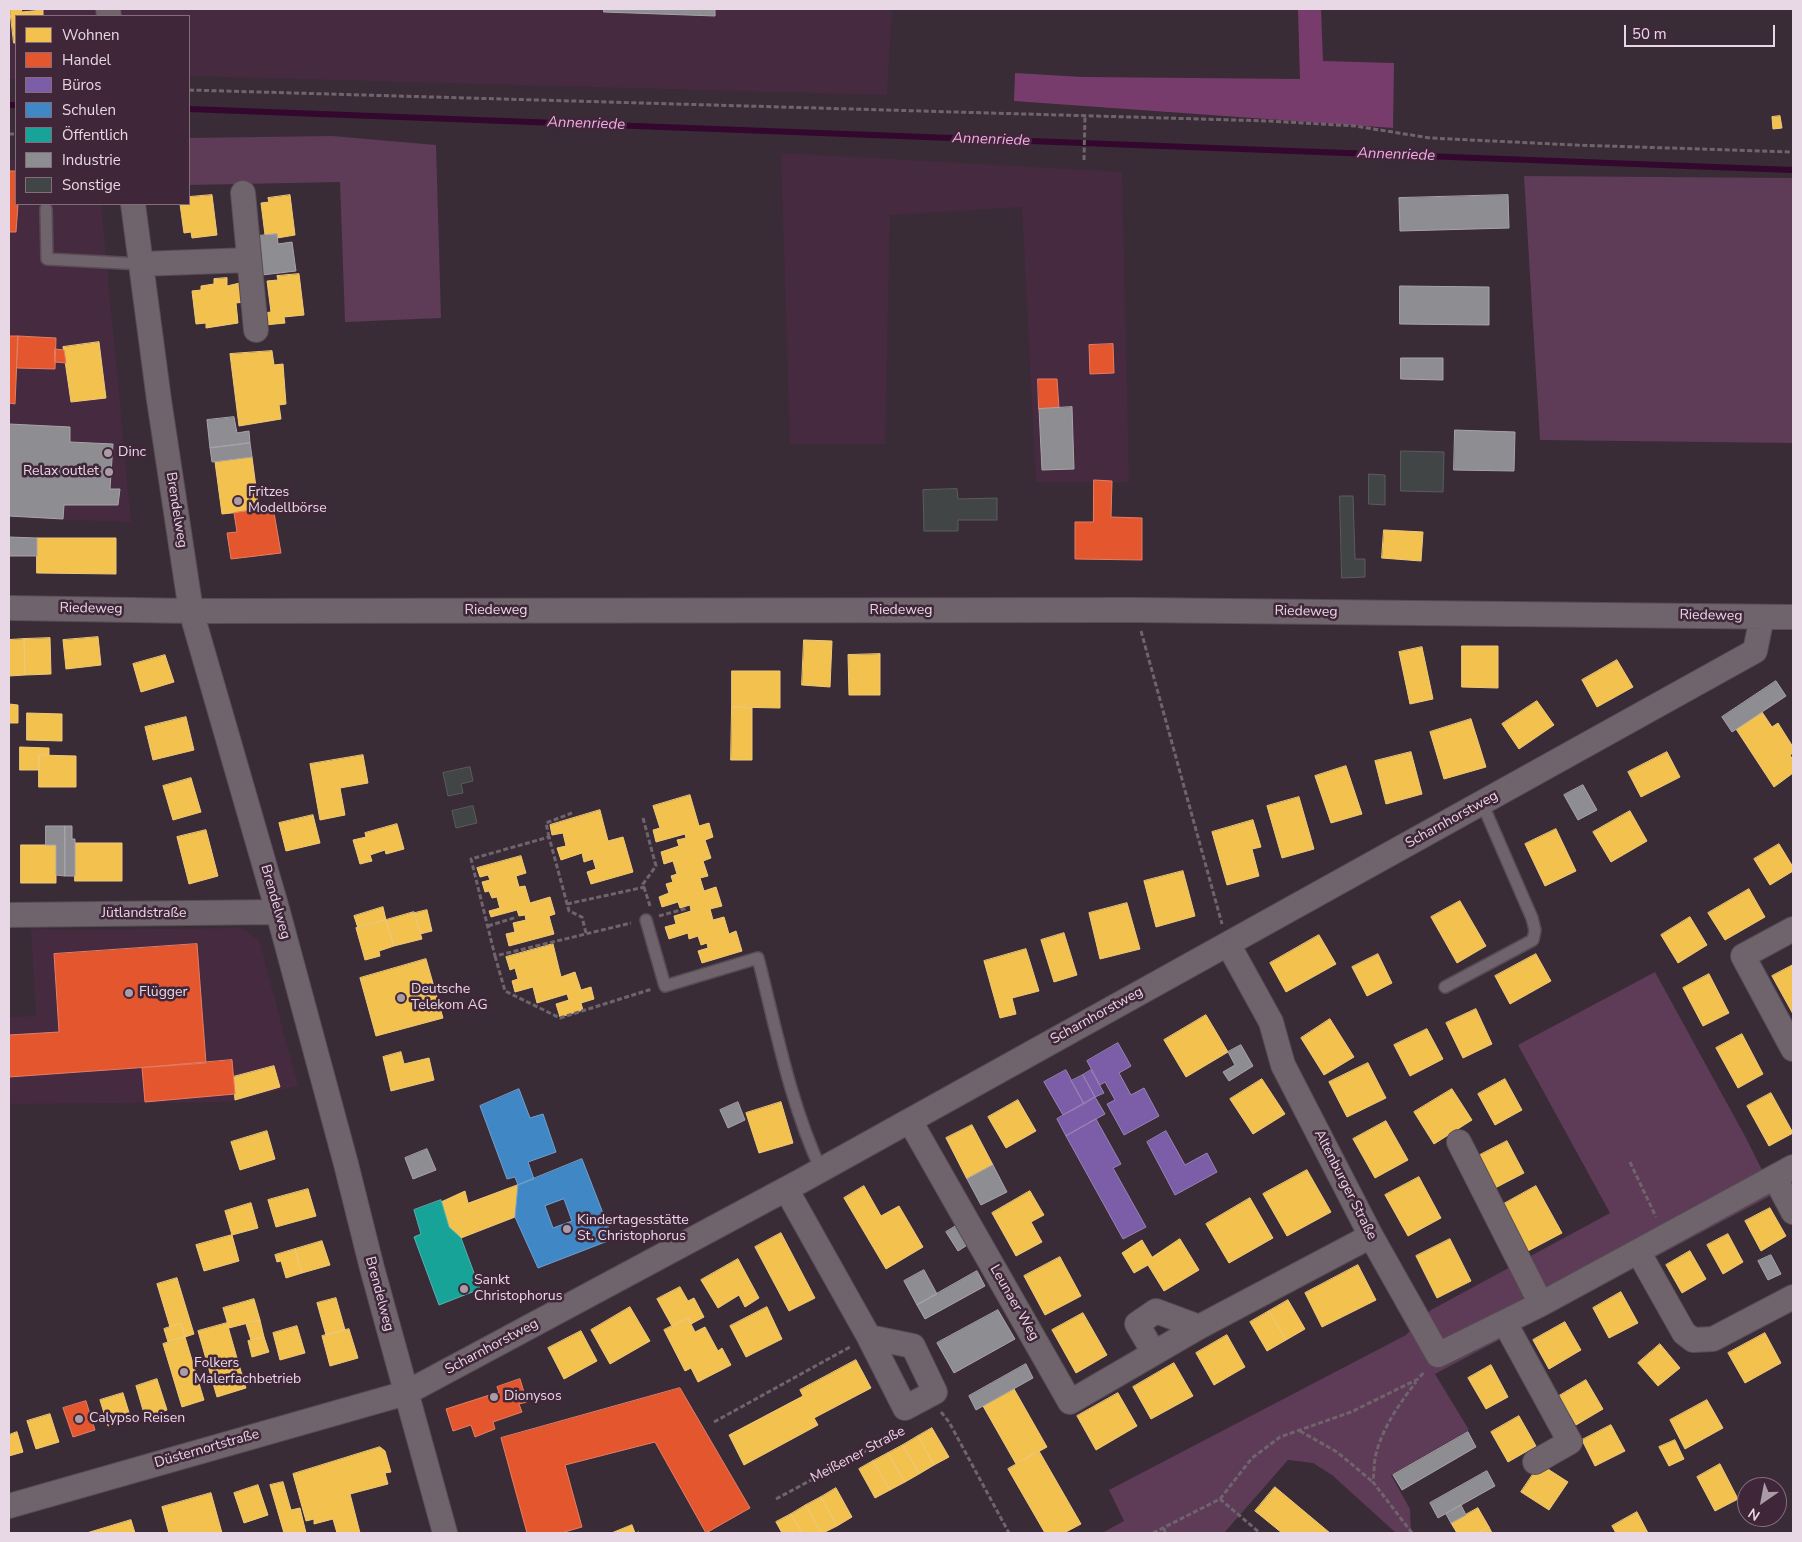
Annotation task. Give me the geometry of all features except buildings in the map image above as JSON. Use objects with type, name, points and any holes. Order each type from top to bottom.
[{"type":"street","points":[[243,193],[256,330]]},
{"type":"street","name":"Brendelweg","points":[[133,205],[159,400],[191,611],[278,912],[445,1533]]},
{"type":"street","points":[[141,264],[249,260]]},
{"type":"street","name":"Riedeweg","points":[[9,608],[191,611],[1136,610],[1793,616]]},
{"type":"street","name":"Scharnhorstweg","points":[[406,1393],[821,1170],[1755,652],[1762,616]]},
{"type":"street","name":"Jütlandstraße","points":[[9,915],[278,912]]},
{"type":"street","points":[[1793,929],[1744,956],[1793,1049]]},
{"type":"street","name":"Altenburger Straße","points":[[1228,944],[1271,1022],[1283,1066],[1370,1236],[1438,1356]]},
{"type":"street","name":"Leunaer Weg","points":[[910,1120],[1070,1402],[1199,1327],[1370,1236]]},
{"type":"street","points":[[1459,1142],[1541,1304]]},
{"type":"street","points":[[1438,1356],[1667,1238],[1784,1173],[1793,1212]]},
{"type":"street","name":"Meißener Straße","points":[[786,1189],[869,1337],[905,1408],[935,1392]]},
{"type":"street","points":[[1639,1252],[1684,1333],[1693,1340],[1713,1339],[1793,1296]]},
{"type":"street","points":[[1154,1353],[1137,1324],[1156,1311],[1199,1327]]},
{"type":"street","points":[[1505,1323],[1570,1442],[1536,1462]]},
{"type":"street","points":[[869,1337],[913,1346],[935,1392]]},
{"type":"street","name":"Düsternortstraße","points":[[9,1506],[406,1393]]},
{"type":"lane","points":[[46,209],[48,258],[141,264]]},
{"type":"lane","points":[[1445,988],[1533,940],[1535,930],[1515,876],[1482,803]]},
{"type":"lane","points":[[650,919],[665,986],[758,958],[788,1078],[807,1140],[821,1170]]},
{"type":"path","points":[[190,90],[1269,121],[1355,126],[1430,138],[1459,140],[1793,152]]},
{"type":"path","points":[[1084,160],[1085,116]]},
{"type":"path","points":[[1136,610],[1228,944]]},
{"type":"path","points":[[572,813],[546,823],[569,911],[582,917],[586,933]]},
{"type":"path","points":[[643,818],[656,866],[644,884],[650,919]]},
{"type":"path","points":[[549,837],[472,859],[505,991],[560,1018],[665,986]]},
{"type":"path","points":[[567,904],[645,887]]},
{"type":"path","points":[[495,956],[650,919],[688,908]]},
{"type":"path","points":[[488,926],[517,917]]},
{"type":"path","points":[[1630,1162],[1667,1238]]},
{"type":"path","points":[[714,1422],[869,1337]]},
{"type":"path","points":[[1373,1482],[1375,1458],[1396,1408],[1438,1356]]},
{"type":"path","points":[[1153,1533],[1220,1499],[1252,1458],[1280,1437],[1351,1412],[1418,1379]]},
{"type":"path","points":[[935,1392],[940,1411],[949,1422],[1009,1533]]},
{"type":"path","name":"Meißener Straße","points":[[776,1499],[905,1430]]},
{"type":"path","points":[[1300,1431],[1337,1452],[1373,1482],[1412,1533]]},
{"type":"path","points":[[1220,1499],[1260,1533]]},
{"type":"path","points":[[1164,1528],[1165,1533]]},
{"type":"shaded area","points":[[9,9],[892,9],[887,95],[190,76],[190,15],[15,15],[15,79],[9,79]]},
{"type":"shaded area","points":[[1298,9],[1321,9],[1323,61],[1394,63],[1393,128],[1014,101],[1015,73],[1083,77],[1300,79]]},
{"type":"shaded area","points":[[332,136],[436,145],[441,318],[345,322],[340,182],[190,185],[190,138]]},
{"type":"shaded area","points":[[781,153],[1122,172],[1129,482],[1036,482],[1022,207],[890,215],[885,444],[790,444]]},
{"type":"shaded area","points":[[9,159],[15,160],[15,205],[101,205],[131,522],[9,518]]},
{"type":"shaded area","points":[[1524,176],[1793,178],[1793,443],[1540,440]]},
{"type":"shaded area","points":[[31,928],[65,930],[241,928],[259,940],[298,1086],[230,1102],[9,1104],[9,1017],[36,1016]]},
{"type":"shaded area","points":[[1655,972],[1746,1138],[1774,1194],[1435,1374],[1469,1430],[1391,1475],[1410,1509],[1411,1533],[1396,1533],[1332,1475],[1313,1463],[1288,1460],[1224,1533],[1102,1533],[1124,1521],[1109,1490],[1406,1335],[1431,1310],[1610,1213],[1518,1045]]},
{"type":"waterway","name":"Annenriede","points":[[9,105],[15,105]]},
{"type":"waterway","name":"Annenriede","points":[[190,109],[1793,170]]},
{"type":"place","name":"Dinc","points":[[108,453]]},
{"type":"place","name":"Relax outlet","points":[[109,472]]},
{"type":"place","name":"Fritzes Modellbörse","points":[[238,501]]},
{"type":"place","name":"Flügger","points":[[129,993]]},
{"type":"place","name":"Deutsche Telekom AG","points":[[401,998]]},
{"type":"place","name":"Kindertagesstätte St. Christophorus","points":[[567,1229]]},
{"type":"place","name":"Sankt Christophorus","points":[[464,1289]]},
{"type":"place","name":"Folkers Malerfachbetrieb","points":[[184,1372]]},
{"type":"place","name":"Dionysos","points":[[494,1397]]},
{"type":"place","name":"Calypso Reisen","points":[[79,1419]]}]
